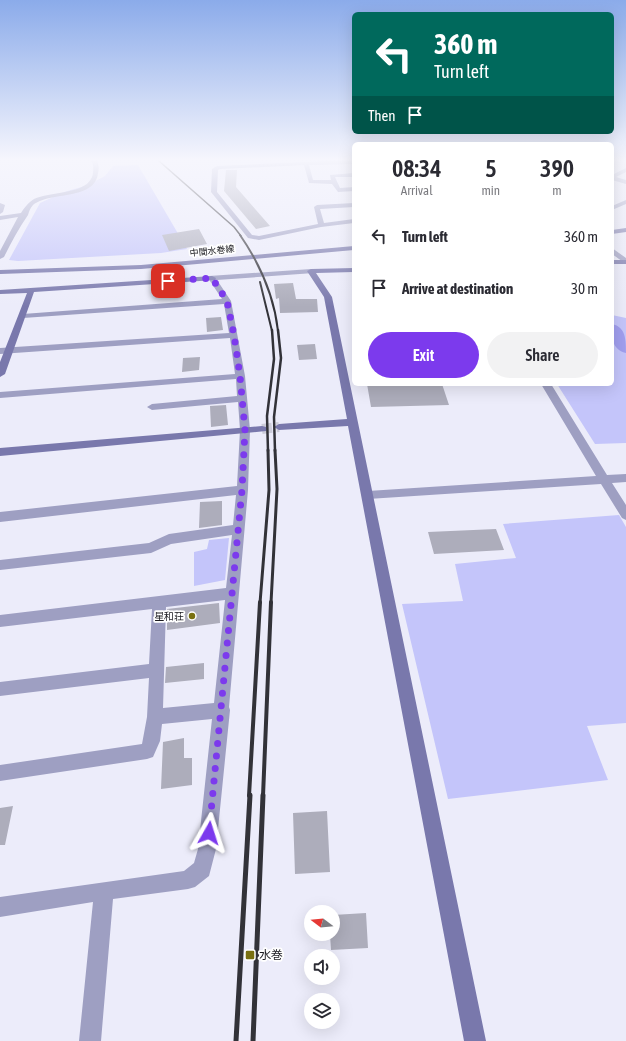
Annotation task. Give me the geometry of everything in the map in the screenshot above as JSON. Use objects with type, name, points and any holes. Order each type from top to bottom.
[{"type":"street","points":[[0,257],[27,210]]},
{"type":"street","points":[[228,210],[250,238],[259,238],[321,225],[352,221]]},
{"type":"street","points":[[318,210],[321,225]]},
{"type":"street","points":[[0,218],[25,214]]},
{"type":"street","points":[[614,232],[626,230]]},
{"type":"street","name":"中間水巻線","points":[[0,272],[202,263],[352,248]]},
{"type":"street","points":[[614,252],[626,262]]},
{"type":"street","points":[[614,262],[626,262]]},
{"type":"street","name":"中間水巻線","points":[[0,279],[71,270]]},
{"type":"street","points":[[0,292],[311,271],[352,270]]},
{"type":"street","points":[[311,271],[328,298],[354,422],[475,1041]]},
{"type":"street","points":[[0,907],[188,880],[202,869],[207,849],[222,710],[231,593],[242,490],[245,430],[240,376],[227,301],[212,278]]},
{"type":"street","points":[[0,374],[23,316],[31,291]]},
{"type":"street","points":[[23,316],[227,301]]},
{"type":"street","points":[[0,351],[234,335]]},
{"type":"street","points":[[0,394],[240,376]]},
{"type":"street","points":[[547,386],[626,516]]},
{"type":"street","points":[[152,407],[242,399]]},
{"type":"street","points":[[279,428],[354,422]]},
{"type":"street","points":[[0,452],[262,429]]},
{"type":"street","points":[[368,495],[626,478]]},
{"type":"street","points":[[0,517],[242,490]]},
{"type":"street","points":[[0,565],[151,548],[169,539],[238,529]]},
{"type":"street","points":[[0,621],[231,593]]},
{"type":"street","points":[[0,773],[148,751],[152,741],[155,717],[159,602]]},
{"type":"street","points":[[0,690],[157,670]]},
{"type":"street","points":[[155,717],[222,710]]},
{"type":"street","points":[[90,1041],[104,891]]},
{"type":"shaded area","points":[[36,210],[164,210],[187,249],[161,253],[18,261],[9,260]]},
{"type":"shaded area","points":[[614,315],[626,318],[626,443],[595,444],[558,386],[614,386]]},
{"type":"shaded area","points":[[619,515],[626,527],[626,723],[587,726],[608,780],[448,799],[402,604],[463,601],[455,564],[516,558],[503,524]]},
{"type":"shaded area","points":[[229,538],[225,580],[194,586],[194,552],[207,549],[209,540]]},
{"type":"building","points":[[240,210],[256,210],[270,226],[256,229]]},
{"type":"building","points":[[199,229],[207,244],[169,251],[162,235]]},
{"type":"building","points":[[293,283],[296,299],[317,299],[318,312],[280,313],[279,298],[276,299],[274,284]]},
{"type":"building","points":[[221,317],[223,330],[207,332],[206,318]]},
{"type":"building","points":[[315,344],[317,359],[299,360],[297,345]]},
{"type":"building","points":[[200,357],[199,370],[182,372],[183,358]]},
{"type":"building","points":[[367,386],[443,386],[449,405],[371,407]]},
{"type":"building","points":[[226,405],[228,425],[211,427],[210,406]]},
{"type":"building","points":[[222,501],[222,525],[199,528],[200,502]]},
{"type":"building","points":[[496,529],[504,550],[434,554],[428,532]]},
{"type":"building","name":"星和荘","points":[[219,603],[220,623],[167,630],[167,609]]},
{"type":"building","points":[[204,663],[204,679],[165,683],[166,667]]},
{"type":"building","points":[[184,738],[184,758],[192,758],[192,785],[161,789],[163,742]]},
{"type":"building","points":[[13,806],[5,845],[0,845],[0,808]]},
{"type":"building","points":[[327,811],[330,872],[295,874],[293,813]]},
{"type":"building","points":[[366,913],[368,948],[331,949],[330,941],[340,941],[340,915]]},
{"type":"waterway","points":[[614,332],[626,347]]},
{"type":"tunnel","points":[[262,429],[279,427]]},
{"type":"railway","points":[[214,210],[234,227],[241,236]]},
{"type":"railway","points":[[240,235],[254,257],[265,280],[273,305],[278,331]]},
{"type":"railway","points":[[260,282],[272,331]]},
{"type":"railway","points":[[268,451],[267,416],[274,359],[272,330]]},
{"type":"railway","points":[[275,451],[274,417],[281,358],[278,330]]},
{"type":"railway","points":[[260,603],[269,490],[268,450]]},
{"type":"railway","points":[[271,603],[277,489],[275,450]]},
{"type":"railway","points":[[249,796],[260,602]]},
{"type":"railway","points":[[263,796],[271,602]]},
{"type":"railway","points":[[236,1041],[250,795]]},
{"type":"railway","points":[[253,1041],[263,795]]},
{"type":"place","name":"星和荘","points":[[192,616]]},
{"type":"place","name":"水巻","points":[[250,955]]},
{"type":"route","points":[[168,281],[212,278],[214,283],[222,291],[227,301],[234,335],[240,376],[245,430],[242,490],[209,833]]}]
